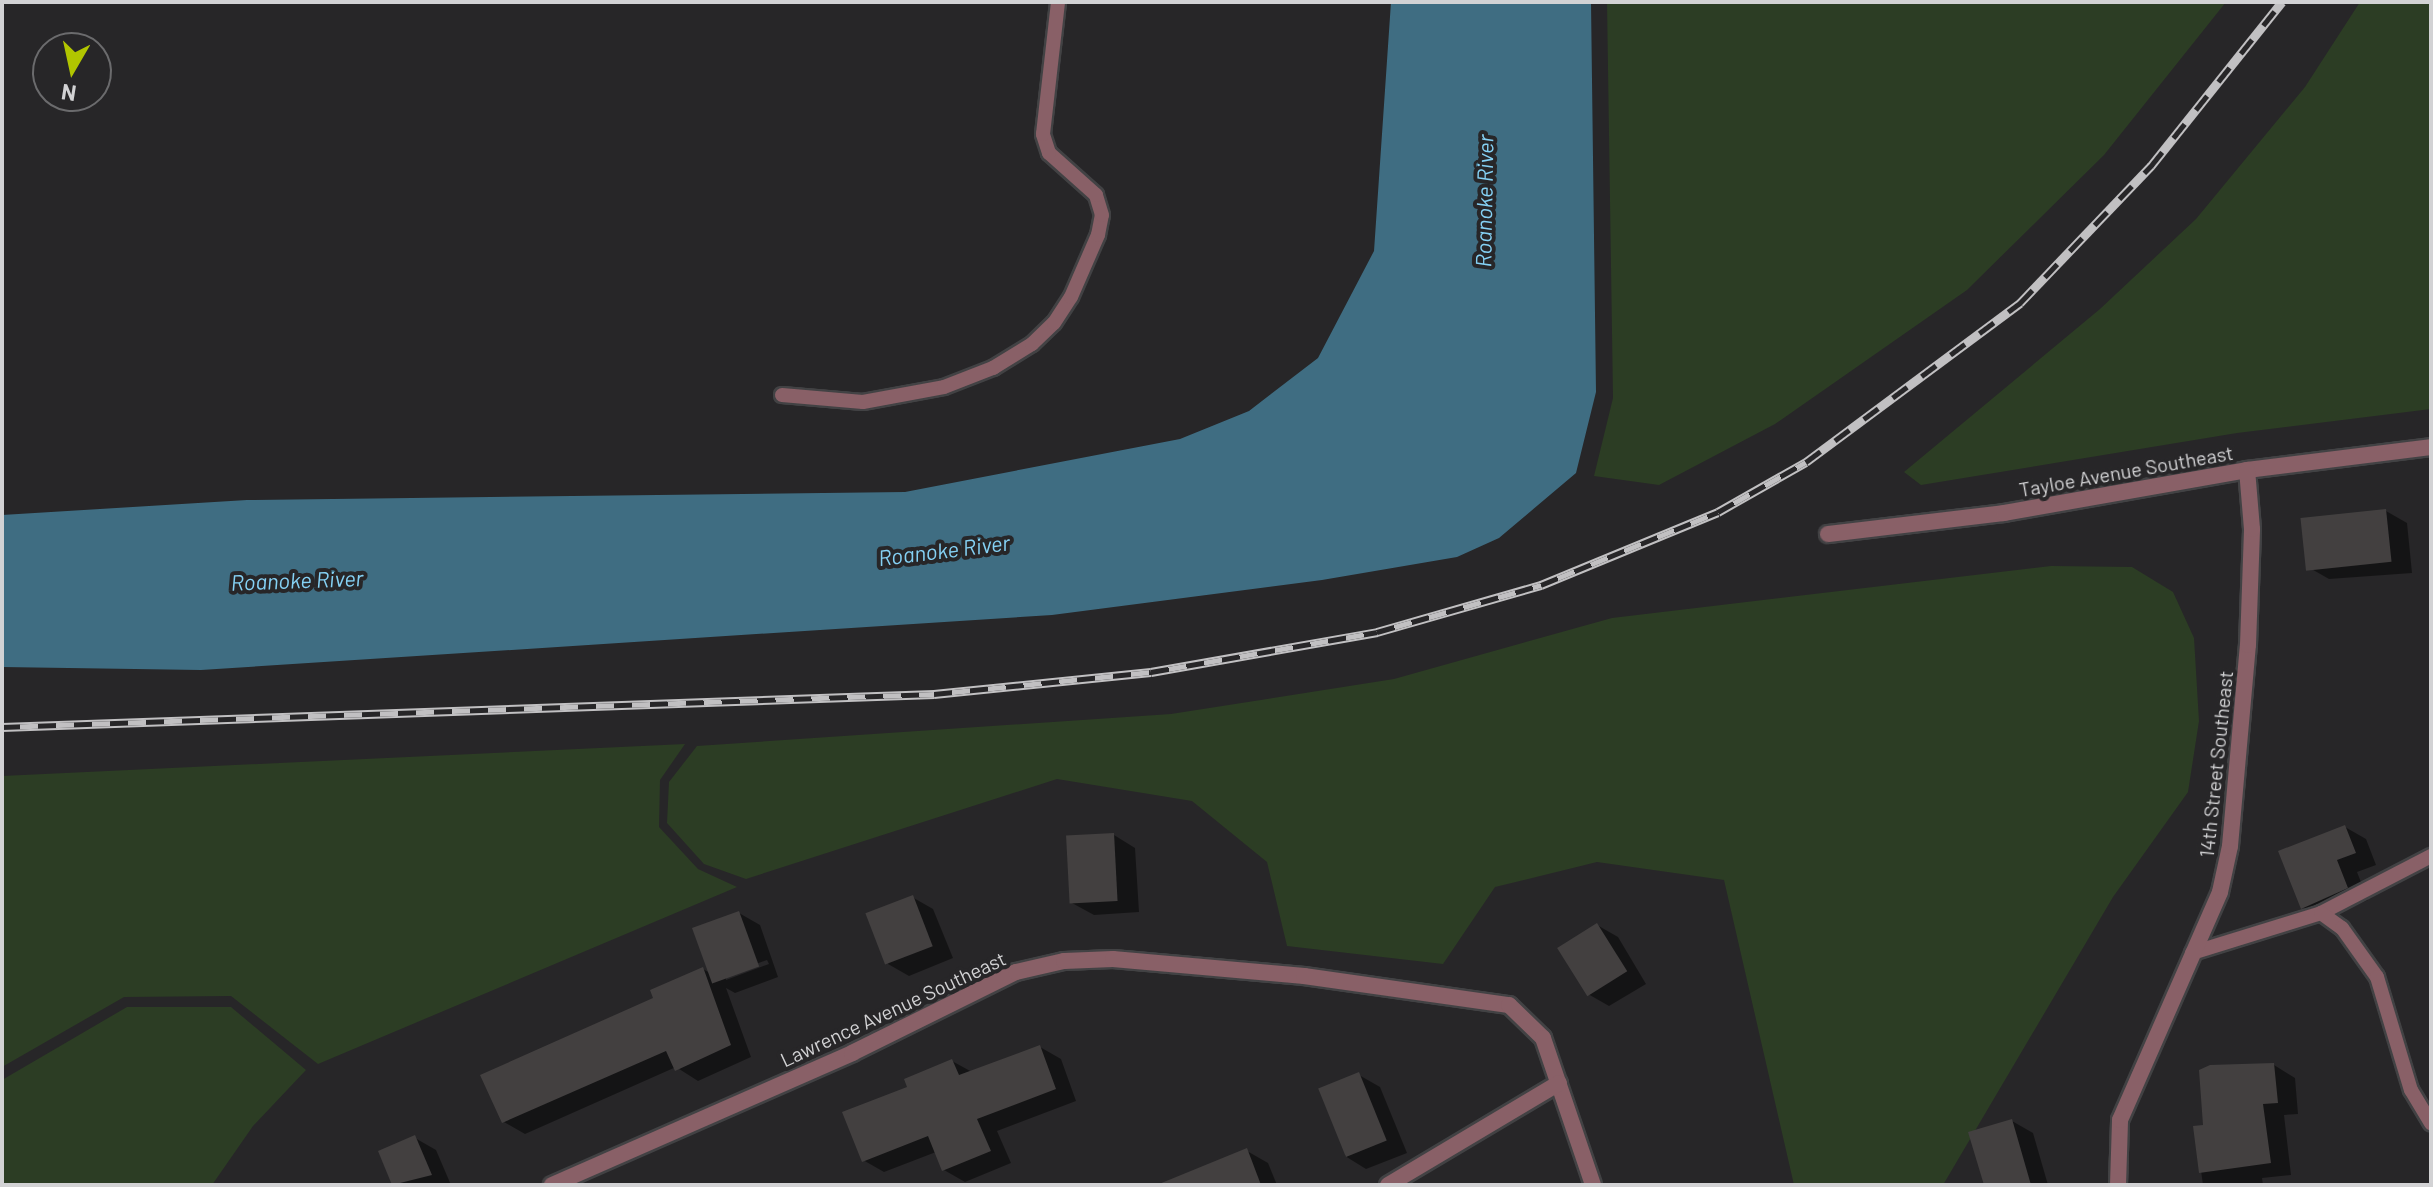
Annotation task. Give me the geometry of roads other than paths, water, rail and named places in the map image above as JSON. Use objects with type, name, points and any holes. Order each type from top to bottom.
[{"type":"street","name":"Tayloe Avenue Southeast","points":[[1828,534],[2004,513],[2247,470],[2431,447]]},
{"type":"street","name":"14th Street Southeast","points":[[2118,1185],[2120,1120],[2220,892],[2230,846],[2248,645],[2252,529],[2247,470]]},
{"type":"street","name":"Lawrence Avenue Southeast","points":[[552,1185],[852,1053],[970,991],[1016,972],[1064,961],[1113,959],[1483,998],[1526,1017],[1543,1038],[1593,1185]]},
{"type":"street","points":[[1388,1185],[1559,1083]]},
{"type":"lane","points":[[782,395],[863,402],[944,387],[993,368],[1032,344],[1054,323],[1071,297],[1098,235],[1102,215],[1096,195],[1049,153],[1043,134],[1058,2]]},
{"type":"lane","points":[[2192,953],[2321,913],[2431,856]]},
{"type":"lane","points":[[2321,913],[2365,954],[2388,1009],[2411,1090],[2431,1123]]},
{"type":"water","name":"Roanoke River","points":[[1391,2],[1591,2],[1596,392],[1576,473],[1499,538],[1457,557],[1322,580],[1052,615],[201,670],[2,667],[2,515],[247,500],[905,492],[1180,439],[1249,411],[1318,358],[1374,251]]},
{"type":"railway","points":[[2,727],[934,694],[1151,672],[1377,632],[1541,585],[1718,512],[1806,462],[2020,303],[2151,166],[2282,2]]}]
